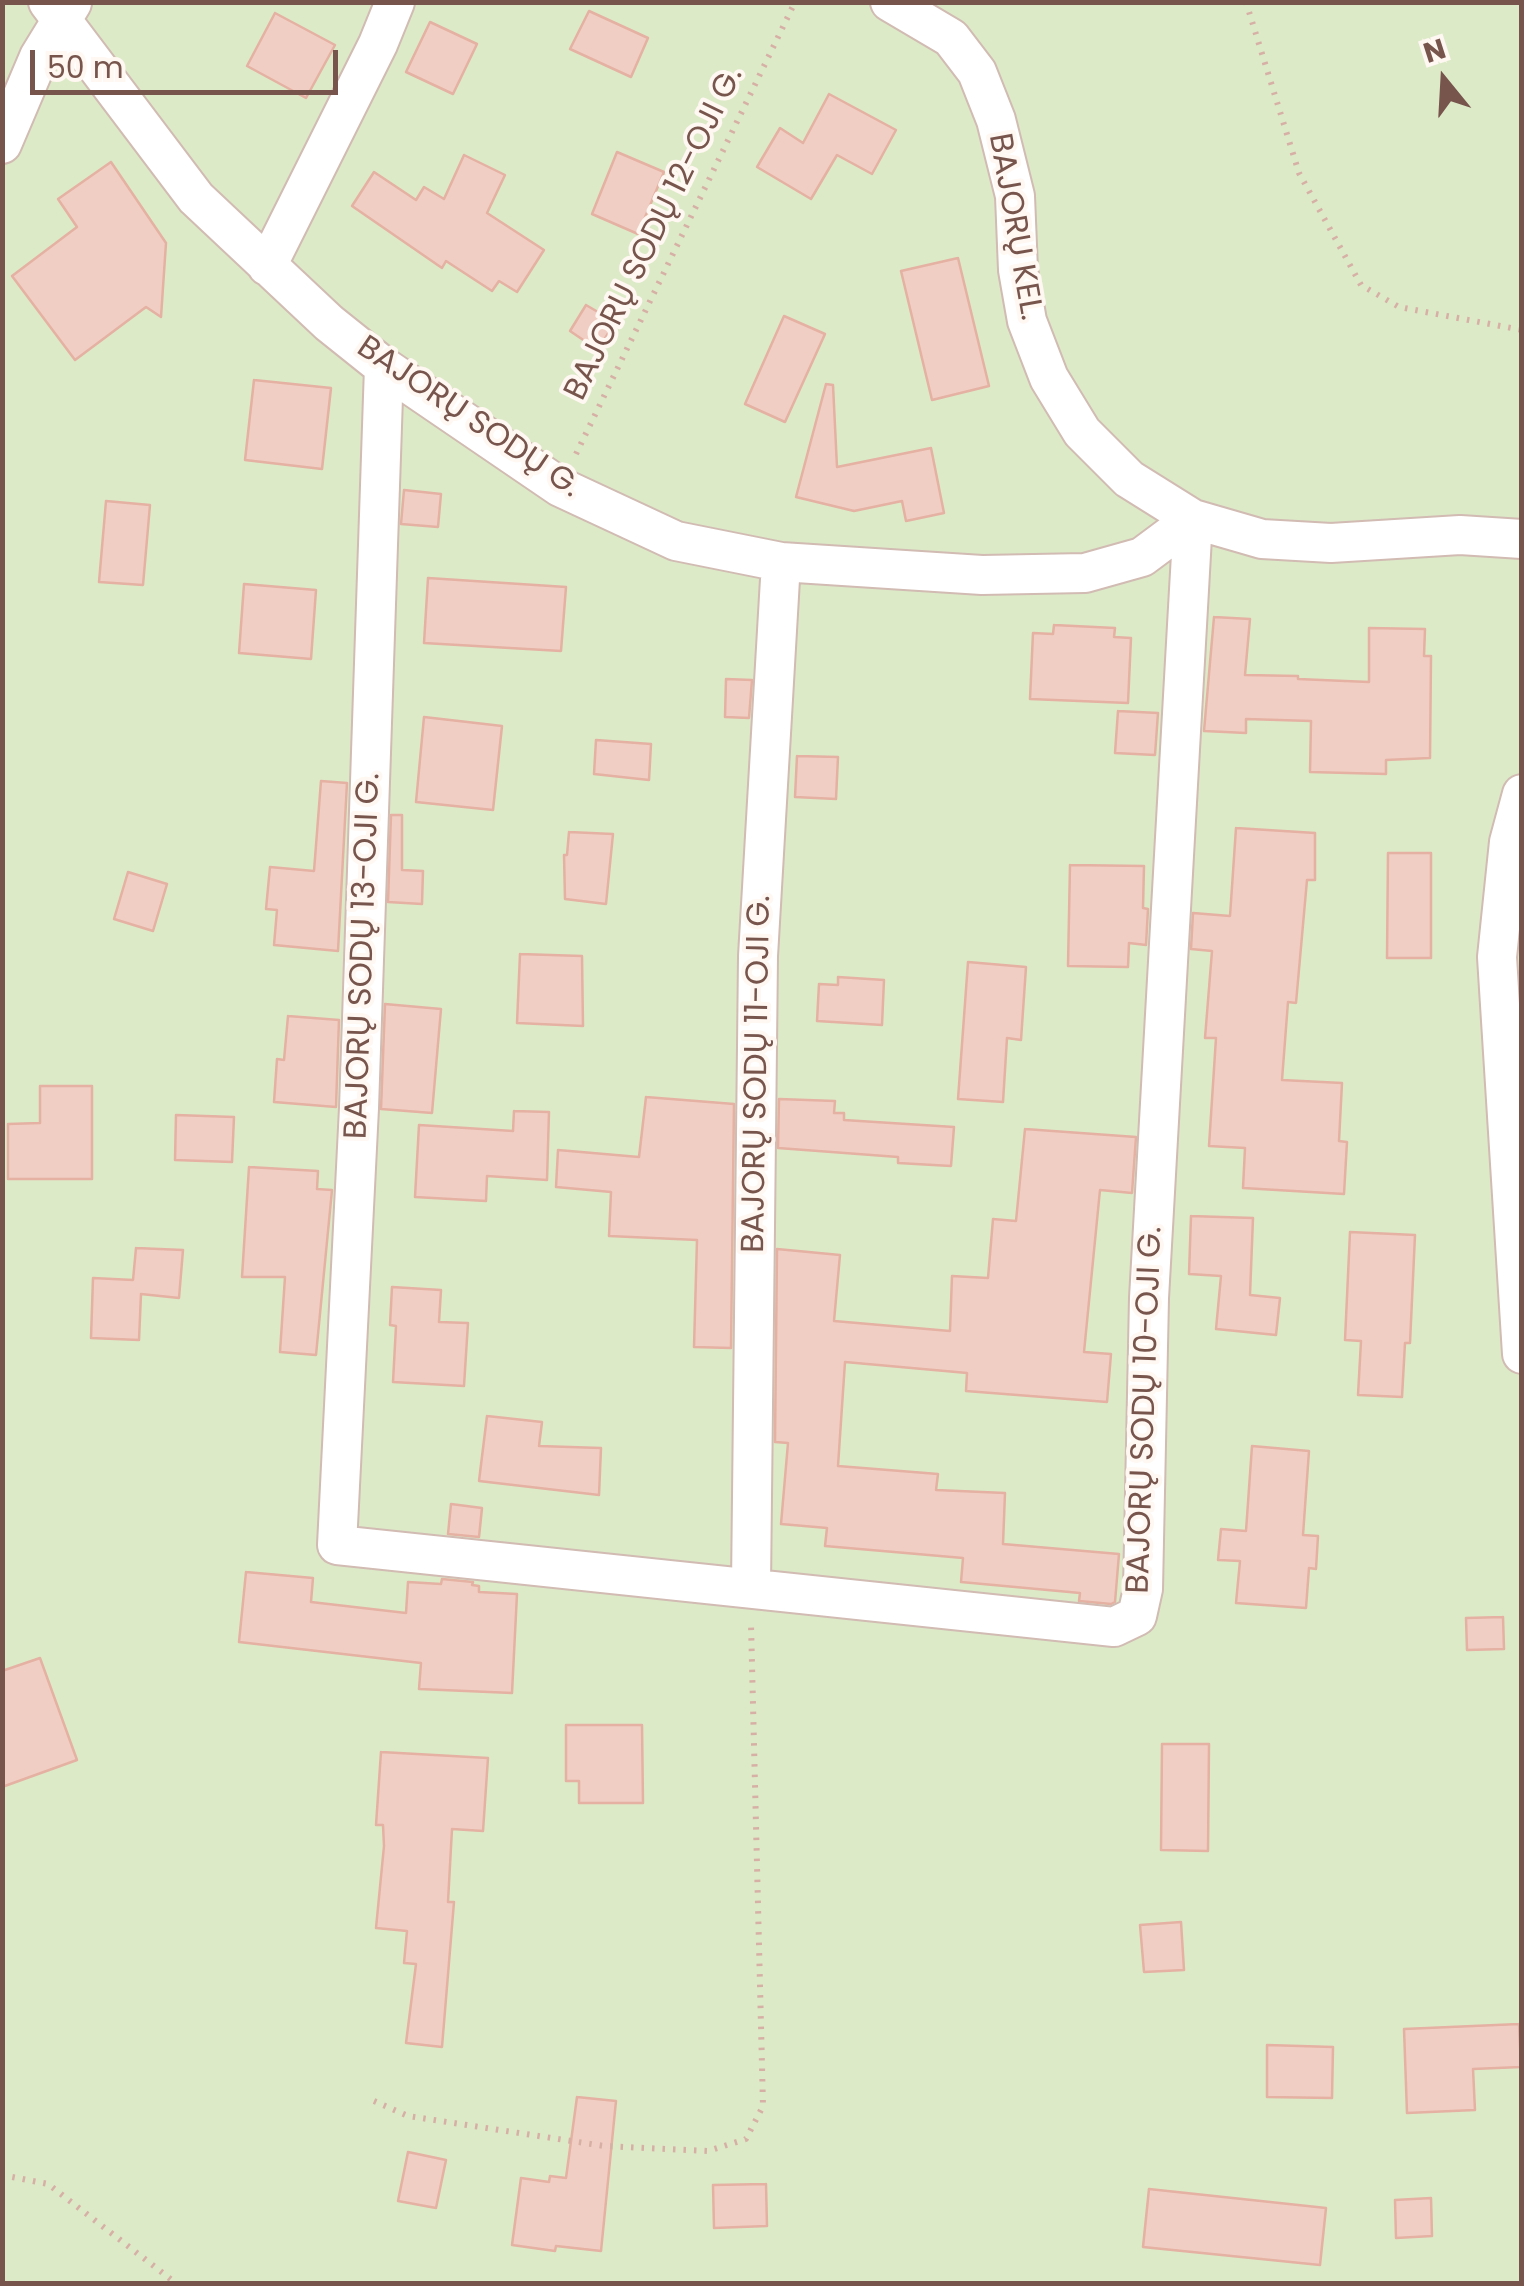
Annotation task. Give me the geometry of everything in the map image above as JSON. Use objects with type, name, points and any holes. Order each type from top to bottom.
[{"type":"street","points":[[266,266],[395,2]]},
{"type":"street","name":"BAJORŲ KEL.","points":[[890,2],[951,38],[977,72],[996,120],[1015,196],[1018,270],[1027,320],[1048,378],[1082,432],[1129,479],[1193,519],[1262,539],[1332,543],[1460,535],[1522,539]]},
{"type":"street","points":[[2,144],[61,8]]},
{"type":"street","name":"BAJORŲ SODŲ G.","points":[[61,8],[100,76],[196,198],[266,266],[384,366],[560,486],[676,541],[781,562],[982,575],[1085,572],[1142,557],[1193,519]]},
{"type":"street","name":"BAJORŲ SODŲ 13-OJI G.","points":[[337,1545],[359,1108],[384,366]]},
{"type":"street","name":"BAJORŲ SODŲ 10-OJI G.","points":[[337,1545],[1114,1627],[1136,1616],[1143,1588],[1149,1298],[1193,519]]},
{"type":"street","name":"BAJORŲ SODŲ 11-OJI G.","points":[[750,1586],[758,956],[781,562]]},
{"type":"street","points":[[1522,794],[1509,842],[1496,957],[1522,1354]]},
{"type":"path","name":"BAJORŲ SODŲ 12-OJI G.","points":[[560,486],[795,2]]},
{"type":"path","points":[[1246,2],[1299,173],[1361,285],[1399,307],[1522,330]]},
{"type":"path","points":[[374,2102],[408,2116],[604,2146],[708,2152],[746,2139],[764,2106],[750,1586]]},
{"type":"path","points":[[2,2175],[48,2184],[177,2284]]},
{"type":"green space","points":[[3,3],[1521,3],[1521,2283],[3,2284]]},
{"type":"building","points":[[589,11],[648,38],[631,77],[570,49]]},
{"type":"building","points":[[275,13],[335,45],[306,98],[247,66]]},
{"type":"building","points":[[430,22],[477,44],[453,94],[406,72]]},
{"type":"building","points":[[829,94],[896,130],[872,174],[837,155],[811,199],[757,167],[780,128],[803,143]]},
{"type":"building","points":[[617,152],[664,172],[638,234],[592,214]]},
{"type":"building","points":[[464,155],[505,175],[487,213],[544,250],[517,292],[499,281],[492,291],[446,261],[442,268],[352,206],[374,172],[416,200],[424,187],[444,199]]},
{"type":"building","points":[[111,162],[166,243],[161,317],[146,307],[75,360],[12,276],[77,227],[58,199]]},
{"type":"building","points":[[958,258],[989,386],[932,400],[901,271]]},
{"type":"building","points":[[586,305],[615,322],[598,350],[570,331]]},
{"type":"building","points":[[784,316],[825,334],[785,422],[745,404]]},
{"type":"building","points":[[254,380],[331,388],[322,469],[245,460]]},
{"type":"building","points":[[826,384],[833,385],[837,467],[931,448],[944,513],[906,521],[902,501],[854,511],[796,497]]},
{"type":"building","points":[[404,490],[441,494],[438,527],[401,524]]},
{"type":"building","points":[[106,501],[150,505],[143,585],[99,582]]},
{"type":"building","points":[[428,578],[566,587],[561,651],[424,643]]},
{"type":"building","points":[[244,584],[316,590],[311,659],[239,653]]},
{"type":"building","points":[[1214,617],[1250,619],[1245,675],[1298,679],[1369,682],[1369,628],[1425,629],[1424,656],[1431,656],[1430,758],[1386,760],[1386,774],[1310,772],[1311,721],[1246,719],[1246,733],[1204,731]]},
{"type":"building","points":[[1054,625],[1115,628],[1114,637],[1131,638],[1128,703],[1030,699],[1033,633],[1053,634]]},
{"type":"building","points":[[726,679],[752,680],[749,718],[725,717]]},
{"type":"building","points":[[1118,711],[1158,713],[1155,755],[1115,753]]},
{"type":"building","points":[[424,717],[502,726],[493,810],[416,802]]},
{"type":"building","points":[[596,740],[651,744],[649,780],[594,774]]},
{"type":"building","points":[[797,756],[838,757],[836,799],[795,797]]},
{"type":"building","points":[[321,781],[347,783],[338,951],[274,945],[277,910],[266,909],[270,867],[314,871]]},
{"type":"building","points":[[391,815],[402,815],[402,870],[423,871],[422,904],[388,902]]},
{"type":"building","points":[[1236,828],[1315,833],[1315,880],[1307,880],[1296,1003],[1288,1002],[1282,1080],[1342,1083],[1339,1141],[1347,1142],[1344,1194],[1243,1188],[1245,1148],[1209,1146],[1216,1038],[1205,1038],[1212,951],[1191,949],[1193,913],[1230,916]]},
{"type":"building","points":[[569,832],[613,834],[606,904],[565,899],[564,855]]},
{"type":"building","points":[[1388,853],[1431,853],[1431,958],[1387,958]]},
{"type":"building","points":[[1070,865],[1144,866],[1146,945],[1129,943],[1128,967],[1068,966]]},
{"type":"building","points":[[128,872],[167,884],[153,931],[114,919]]},
{"type":"building","points":[[520,954],[582,956],[583,1026],[517,1023]]},
{"type":"building","points":[[968,962],[1026,967],[1021,1040],[1007,1038],[1003,1102],[958,1099]]},
{"type":"building","points":[[838,977],[884,980],[882,1025],[817,1021],[819,984],[838,985]]},
{"type":"building","points":[[385,1004],[441,1009],[432,1113],[381,1109]]},
{"type":"building","points":[[288,1016],[339,1020],[336,1107],[274,1102],[277,1059],[284,1060]]},
{"type":"building","points":[[40,1086],[92,1086],[92,1179],[8,1179],[8,1124],[40,1123]]},
{"type":"building","points":[[646,1097],[734,1104],[731,1348],[694,1347],[697,1240],[609,1236],[611,1192],[556,1187],[558,1150],[639,1157]]},
{"type":"building","points":[[779,1099],[835,1101],[834,1113],[844,1113],[844,1120],[954,1127],[951,1166],[898,1163],[898,1157],[778,1148]]},
{"type":"building","points":[[514,1111],[549,1112],[547,1180],[487,1176],[486,1201],[415,1197],[419,1125],[513,1131]]},
{"type":"building","points":[[176,1115],[234,1117],[232,1162],[175,1160]]},
{"type":"building","points":[[1025,1129],[1136,1137],[1132,1193],[1100,1190],[1084,1352],[1111,1354],[1107,1402],[966,1391],[967,1373],[845,1362],[838,1466],[938,1474],[936,1490],[1005,1493],[1003,1544],[1119,1554],[1115,1602],[1111,1604],[1079,1601],[1080,1593],[961,1582],[963,1558],[825,1546],[827,1528],[781,1524],[788,1443],[775,1442],[777,1249],[840,1255],[834,1321],[950,1331],[952,1276],[988,1278],[993,1219],[1016,1221]]},
{"type":"building","points":[[249,1167],[318,1171],[317,1189],[332,1190],[316,1355],[280,1352],[285,1277],[242,1277]]},
{"type":"building","points":[[1191,1216],[1253,1218],[1250,1295],[1280,1298],[1276,1335],[1216,1329],[1221,1276],[1189,1274]]},
{"type":"building","points":[[1350,1232],[1415,1235],[1410,1343],[1405,1343],[1402,1397],[1358,1395],[1361,1341],[1345,1340]]},
{"type":"building","points":[[136,1248],[183,1250],[179,1298],[141,1294],[139,1340],[91,1338],[93,1278],[133,1280]]},
{"type":"building","points":[[392,1287],[441,1290],[439,1322],[468,1323],[464,1386],[393,1382],[396,1326],[390,1325]]},
{"type":"building","points":[[487,1416],[542,1422],[539,1446],[601,1448],[599,1495],[479,1481]]},
{"type":"building","points":[[1252,1446],[1309,1451],[1303,1535],[1318,1536],[1316,1569],[1309,1568],[1306,1608],[1236,1603],[1240,1561],[1218,1560],[1221,1529],[1246,1531]]},
{"type":"building","points":[[451,1504],[482,1508],[479,1537],[448,1534]]},
{"type":"building","points":[[246,1572],[313,1578],[311,1602],[406,1613],[408,1582],[473,1582],[472,1585],[479,1586],[479,1592],[517,1594],[512,1693],[419,1689],[421,1663],[239,1642]]},
{"type":"building","points":[[1503,1617],[1504,1649],[1467,1650],[1466,1618]]},
{"type":"building","points":[[40,1658],[77,1760],[2,1787],[2,1671]]},
{"type":"building","points":[[566,1725],[642,1725],[643,1803],[579,1803],[579,1781],[566,1781]]},
{"type":"building","points":[[1162,1744],[1209,1744],[1208,1851],[1161,1850]]},
{"type":"building","points":[[381,1752],[488,1758],[483,1831],[452,1829],[448,1902],[454,1902],[442,2047],[406,2043],[416,1964],[404,1963],[407,1931],[376,1928],[384,1846],[383,1825],[376,1825]]},
{"type":"building","points":[[1181,1922],[1184,1970],[1144,1972],[1140,1925]]},
{"type":"building","points":[[1519,2024],[1521,2067],[1473,2069],[1475,2110],[1407,2113],[1404,2029]]},
{"type":"building","points":[[1267,2045],[1333,2047],[1332,2098],[1267,2097]]},
{"type":"building","points":[[577,2097],[616,2101],[601,2251],[556,2246],[555,2251],[512,2245],[521,2178],[549,2182],[550,2176],[566,2178]]},
{"type":"building","points":[[408,2152],[446,2160],[436,2208],[398,2201]]},
{"type":"building","points":[[766,2184],[767,2226],[714,2228],[713,2185]]},
{"type":"building","points":[[1149,2189],[1326,2208],[1320,2265],[1143,2247]]},
{"type":"building","points":[[1431,2198],[1432,2236],[1396,2238],[1395,2200]]}]
